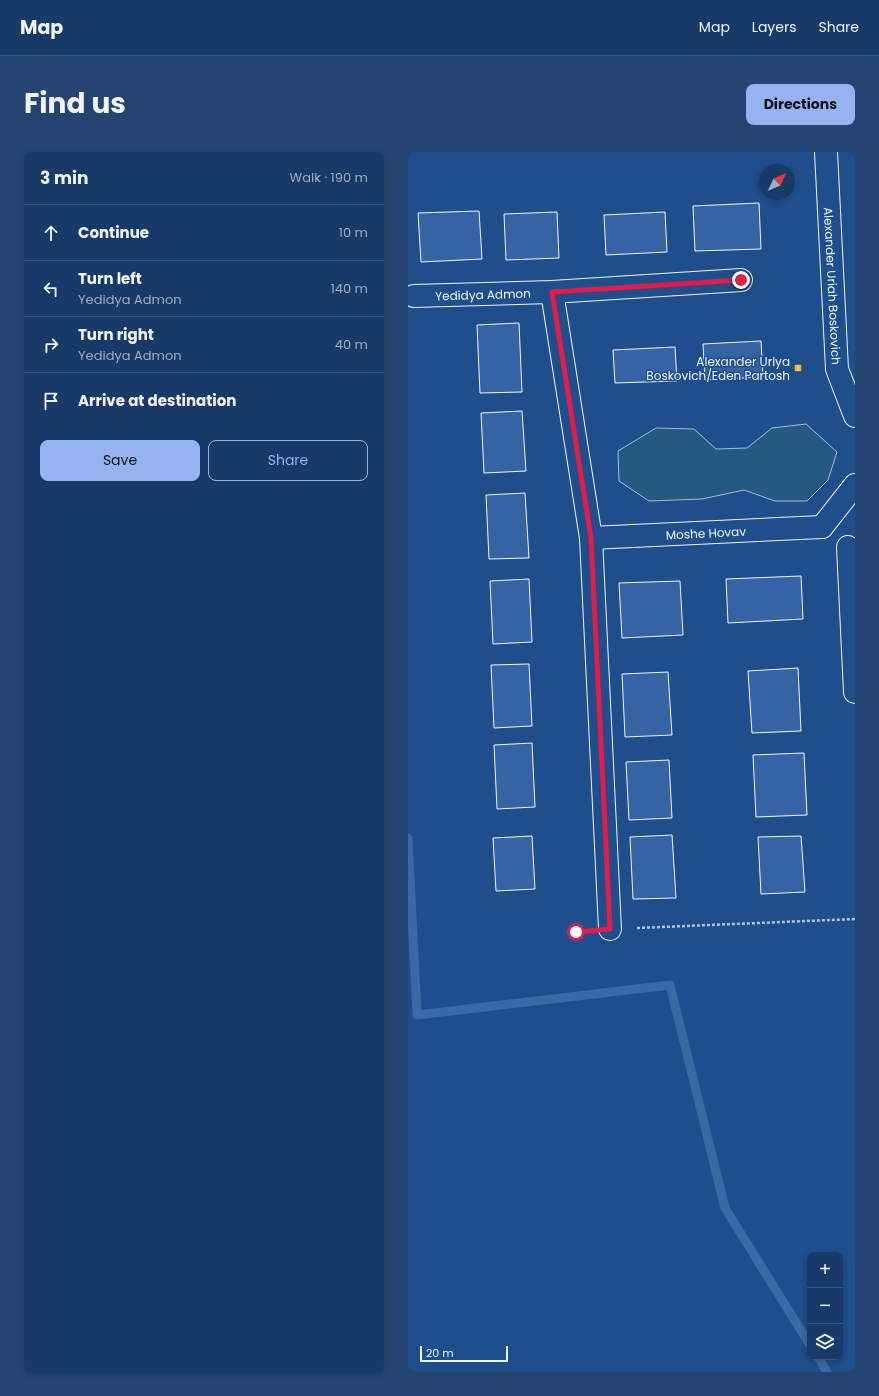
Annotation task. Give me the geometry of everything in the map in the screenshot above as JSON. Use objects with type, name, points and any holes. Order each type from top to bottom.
[{"type":"street","name":"Alexander Uriah Boskovich","points":[[826,152],[837,369],[855,416]]},
{"type":"street","name":"Yedidya Admon","points":[[414,296],[552,292],[741,280]]},
{"type":"street","points":[[552,292],[591,538],[610,929]]},
{"type":"street","points":[[855,485],[822,527],[851,543],[855,692]]},
{"type":"street","name":"Moshe Hovav","points":[[591,538],[822,527]]},
{"type":"path","points":[[576,932],[610,929],[855,919]]},
{"type":"shaded area","points":[[806,424],[837,452],[828,480],[807,501],[775,501],[744,490],[702,499],[649,501],[619,481],[618,451],[656,428],[694,429],[716,449],[747,448],[772,428]]},
{"type":"building","points":[[759,203],[761,249],[695,251],[693,206]]},
{"type":"building","points":[[479,211],[482,259],[421,262],[418,213]]},
{"type":"building","points":[[557,212],[559,258],[506,260],[504,214]]},
{"type":"building","points":[[665,212],[667,252],[606,255],[604,215]]},
{"type":"building","points":[[519,323],[522,392],[480,393],[477,325]]},
{"type":"building","points":[[761,341],[763,377],[705,380],[703,344]]},
{"type":"building","points":[[675,347],[677,381],[615,383],[613,350]]},
{"type":"building","points":[[522,411],[526,471],[484,473],[481,413]]},
{"type":"building","points":[[525,493],[529,558],[489,559],[486,495]]},
{"type":"building","points":[[801,576],[803,619],[728,623],[726,579]]},
{"type":"building","points":[[529,579],[532,642],[493,644],[490,581]]},
{"type":"building","points":[[680,581],[683,635],[622,638],[619,583]]},
{"type":"building","points":[[529,664],[532,726],[494,728],[491,665]]},
{"type":"building","points":[[798,668],[801,731],[752,733],[748,671]]},
{"type":"building","points":[[668,672],[672,735],[625,737],[622,674]]},
{"type":"building","points":[[532,743],[535,807],[497,809],[494,745]]},
{"type":"building","points":[[804,753],[807,815],[756,817],[753,755]]},
{"type":"building","points":[[669,760],[672,818],[629,820],[626,762]]},
{"type":"building","points":[[672,835],[676,898],[633,899],[630,837]]},
{"type":"building","points":[[532,836],[535,889],[496,891],[493,838]]},
{"type":"building","points":[[801,836],[805,892],[761,894],[758,837]]},
{"type":"waterway","points":[[408,838],[417,1015],[670,985],[725,1208],[807,1340]]},
{"type":"waterway","points":[[820,1360],[827,1372]]},
{"type":"place","name":"Alexander Uriya Boskovich/Eden Partosh","points":[[798,368]]},
{"type":"route","points":[[576,932],[610,929],[591,538],[552,292],[741,280]]}]
